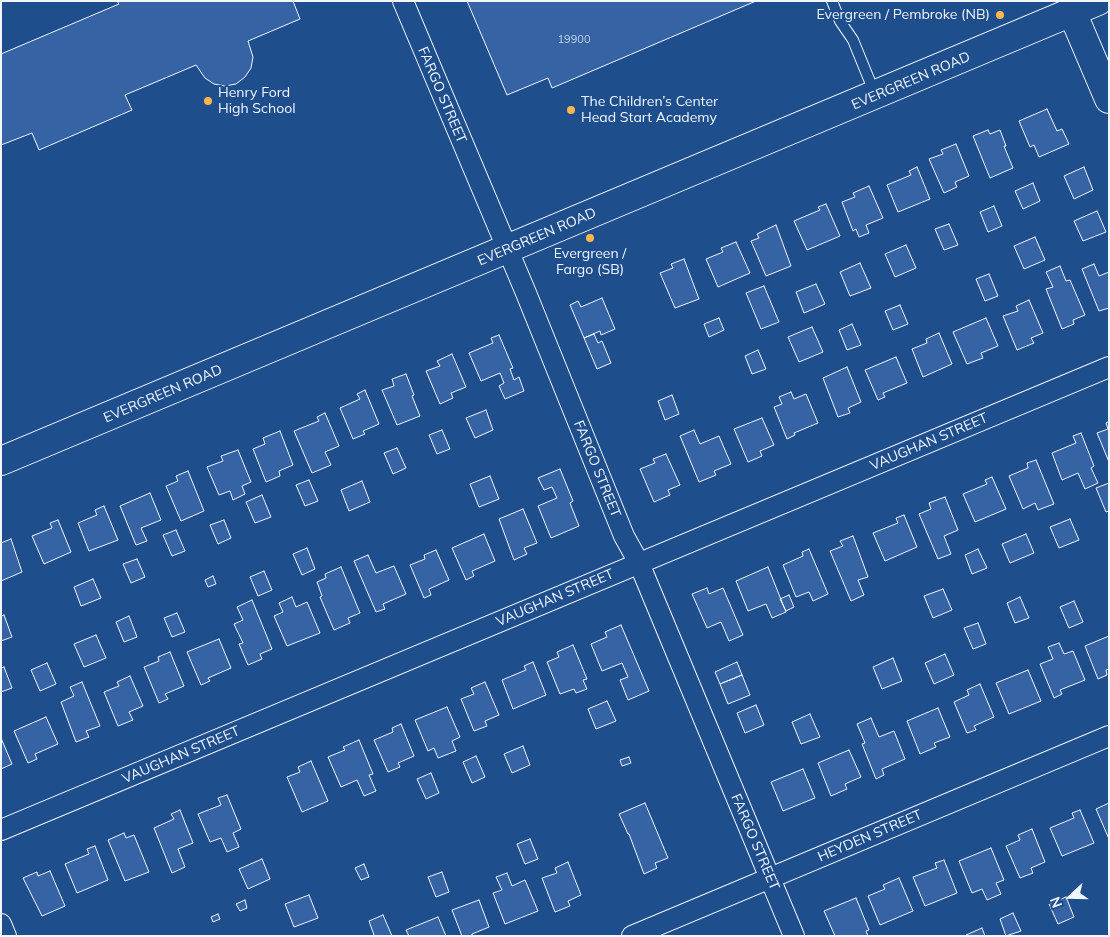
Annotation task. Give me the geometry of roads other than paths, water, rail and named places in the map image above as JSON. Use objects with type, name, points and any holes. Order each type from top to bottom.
[{"type":"street","name":"FARGO STREET","points":[[403,1],[508,250],[624,536],[639,563],[794,936]]},
{"type":"street","name":"EVERGREEN ROAD","points":[[1,461],[876,95],[1070,7],[1098,1]]},
{"type":"street","points":[[1070,7],[1109,99]]},
{"type":"street","name":"VAUGHAN STREET","points":[[1,830],[1109,367]]},
{"type":"street","name":"HEYDEN STREET","points":[[632,936],[1109,736]]},
{"type":"street","points":[[1,924],[6,936]]},
{"type":"lane","points":[[832,1],[840,21],[853,40],[876,95]]},
{"type":"place","name":"Evergreen / Pembroke (NB)","points":[[1000,15]]},
{"type":"place","name":"Henry Ford High School","points":[[208,101]]},
{"type":"place","name":"The Children’s Center Head Start Academy","points":[[571,110]]},
{"type":"place","name":"Evergreen / Fargo (SB)","points":[[590,238]]}]
